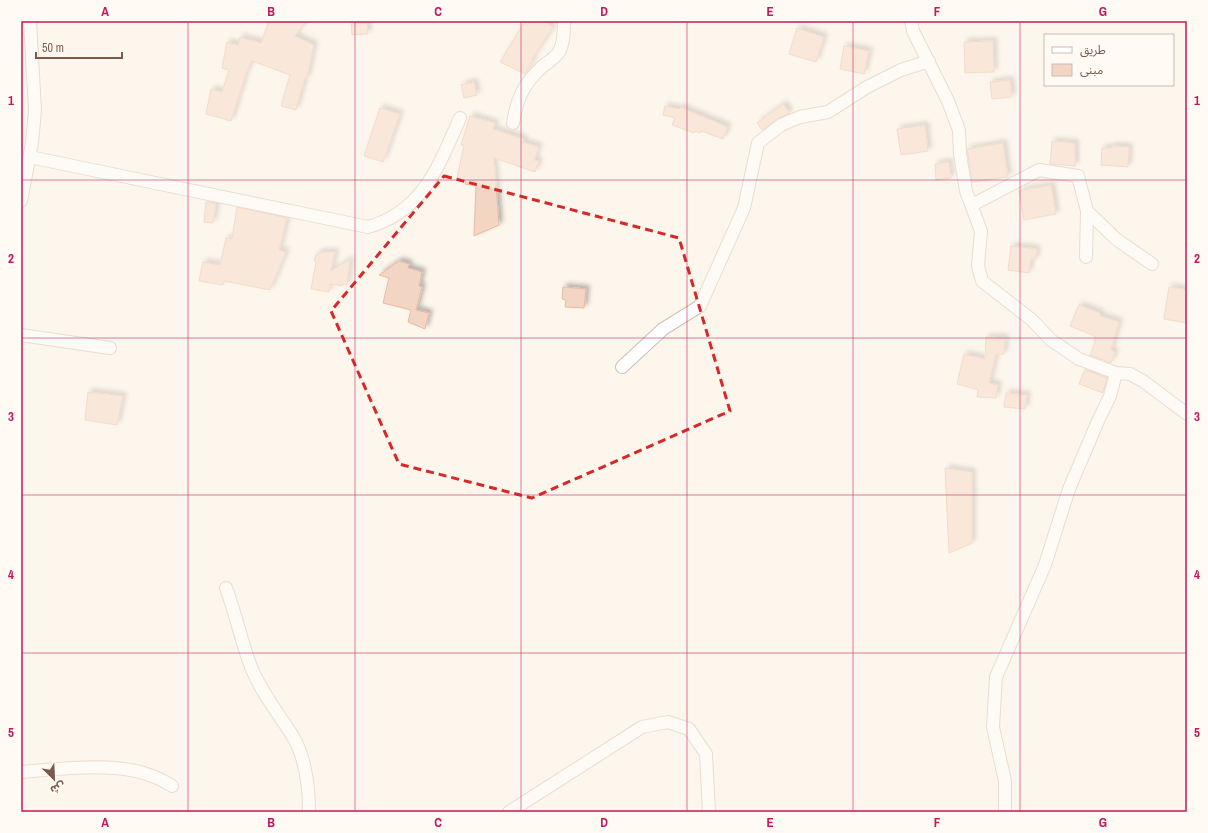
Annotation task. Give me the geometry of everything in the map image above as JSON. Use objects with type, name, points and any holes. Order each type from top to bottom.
[{"type":"street","points":[[21,201],[30,157],[35,110],[30,21]]},
{"type":"street","points":[[513,122],[516,104],[533,75],[559,53],[564,37],[564,21]]},
{"type":"street","points":[[911,21],[913,31],[948,101],[959,130],[960,154],[966,191],[981,231],[978,266],[982,280],[1032,320],[1056,344],[1079,359],[1116,373],[1130,374],[1143,381],[1187,414]]},
{"type":"street","points":[[622,367],[662,329],[700,306],[744,208],[758,143],[781,125],[800,117],[828,112],[867,87],[901,70],[929,61]]},
{"type":"street","points":[[30,157],[368,227],[396,216],[420,195],[439,165],[460,118]]},
{"type":"street","points":[[972,205],[1040,170],[1078,176],[1087,211],[1086,257]]},
{"type":"street","points":[[1087,211],[1116,238],[1152,264]]},
{"type":"street","points":[[21,334],[110,348]]},
{"type":"street","points":[[1005,812],[1005,781],[993,727],[996,677],[1045,565],[1069,489],[1110,396],[1116,373]]},
{"type":"street","points":[[226,588],[251,668],[278,716],[292,736],[302,756],[309,800],[309,812]]},
{"type":"street","points":[[509,812],[642,727],[668,722],[689,729],[706,754],[709,812]]},
{"type":"street","points":[[21,772],[83,767],[116,768],[152,775],[172,786]]},
{"type":"highlighted area","points":[[444,176],[679,238],[730,411],[532,498],[399,464],[331,311]]},
{"type":"building","points":[[269,21],[306,21],[295,36],[314,45],[307,78],[305,77],[296,110],[281,106],[290,75],[252,61],[246,73],[231,121],[206,114],[211,89],[222,92],[229,70],[222,68],[227,42],[238,45],[240,37],[261,43]]},
{"type":"building","points":[[525,21],[543,21],[553,27],[532,59],[533,60],[525,74],[500,62]]},
{"type":"building","points":[[367,23],[368,34],[352,35],[351,24]]},
{"type":"building","points":[[797,28],[824,37],[816,62],[789,54]]},
{"type":"building","points":[[993,41],[994,72],[965,73],[964,42]]},
{"type":"building","points":[[844,46],[869,51],[864,74],[840,69]]},
{"type":"building","points":[[1010,80],[1012,97],[992,99],[990,82]]},
{"type":"building","points":[[474,82],[477,95],[464,98],[461,85]]},
{"type":"building","points":[[783,104],[790,113],[777,119],[762,130],[757,123]]},
{"type":"building","points":[[665,106],[679,109],[680,107],[728,127],[723,139],[701,131],[700,133],[695,131],[694,133],[672,125],[675,118],[663,115]]},
{"type":"building","points":[[380,108],[400,114],[383,162],[364,156]]},
{"type":"building","points":[[470,116],[495,123],[493,129],[524,139],[523,142],[539,147],[534,160],[539,161],[535,172],[494,158],[499,225],[474,236],[476,186],[465,184],[466,180],[457,178],[464,145],[461,145]]},
{"type":"building","points":[[925,125],[928,151],[901,155],[897,129]]},
{"type":"building","points":[[1052,141],[1075,143],[1075,166],[1050,164]]},
{"type":"building","points":[[1003,143],[1008,177],[972,182],[967,149]]},
{"type":"building","points":[[1113,146],[1129,147],[1128,167],[1101,165],[1102,148],[1110,148]]},
{"type":"building","points":[[949,162],[951,178],[936,180],[935,164]]},
{"type":"building","points":[[1051,185],[1056,214],[1024,220],[1019,191]]},
{"type":"building","points":[[206,202],[216,204],[213,223],[204,222]]},
{"type":"building","points":[[237,207],[287,218],[279,250],[286,252],[270,290],[224,281],[223,285],[199,281],[203,262],[220,265],[226,238],[232,239]]},
{"type":"building","points":[[1011,246],[1037,249],[1036,259],[1031,259],[1029,273],[1008,270]]},
{"type":"building","points":[[322,252],[335,252],[331,271],[350,259],[347,285],[343,284],[342,286],[330,284],[329,292],[311,289],[316,262],[314,260],[316,255]]},
{"type":"building","points":[[399,261],[409,264],[408,268],[422,272],[419,286],[422,287],[416,310],[429,313],[425,329],[408,322],[411,310],[383,303],[389,278],[379,275]]},
{"type":"building","points":[[563,287],[586,289],[584,308],[565,307],[566,300],[562,299]]},
{"type":"building","points":[[1169,287],[1187,290],[1187,323],[1164,319]]},
{"type":"building","points":[[1079,305],[1100,313],[1100,316],[1119,322],[1111,350],[1115,352],[1111,363],[1090,355],[1096,341],[1094,341],[1095,336],[1070,326]]},
{"type":"building","points":[[986,337],[1005,338],[1004,354],[996,354],[989,383],[998,385],[996,398],[977,397],[978,390],[957,384],[964,354],[985,359]]},
{"type":"building","points":[[1085,370],[1107,378],[1103,393],[1079,384]]},
{"type":"building","points":[[88,392],[123,396],[117,425],[85,420]]},
{"type":"building","points":[[1006,393],[1027,395],[1025,409],[1004,407]]},
{"type":"building","points":[[945,468],[972,472],[972,543],[949,553]]}]
